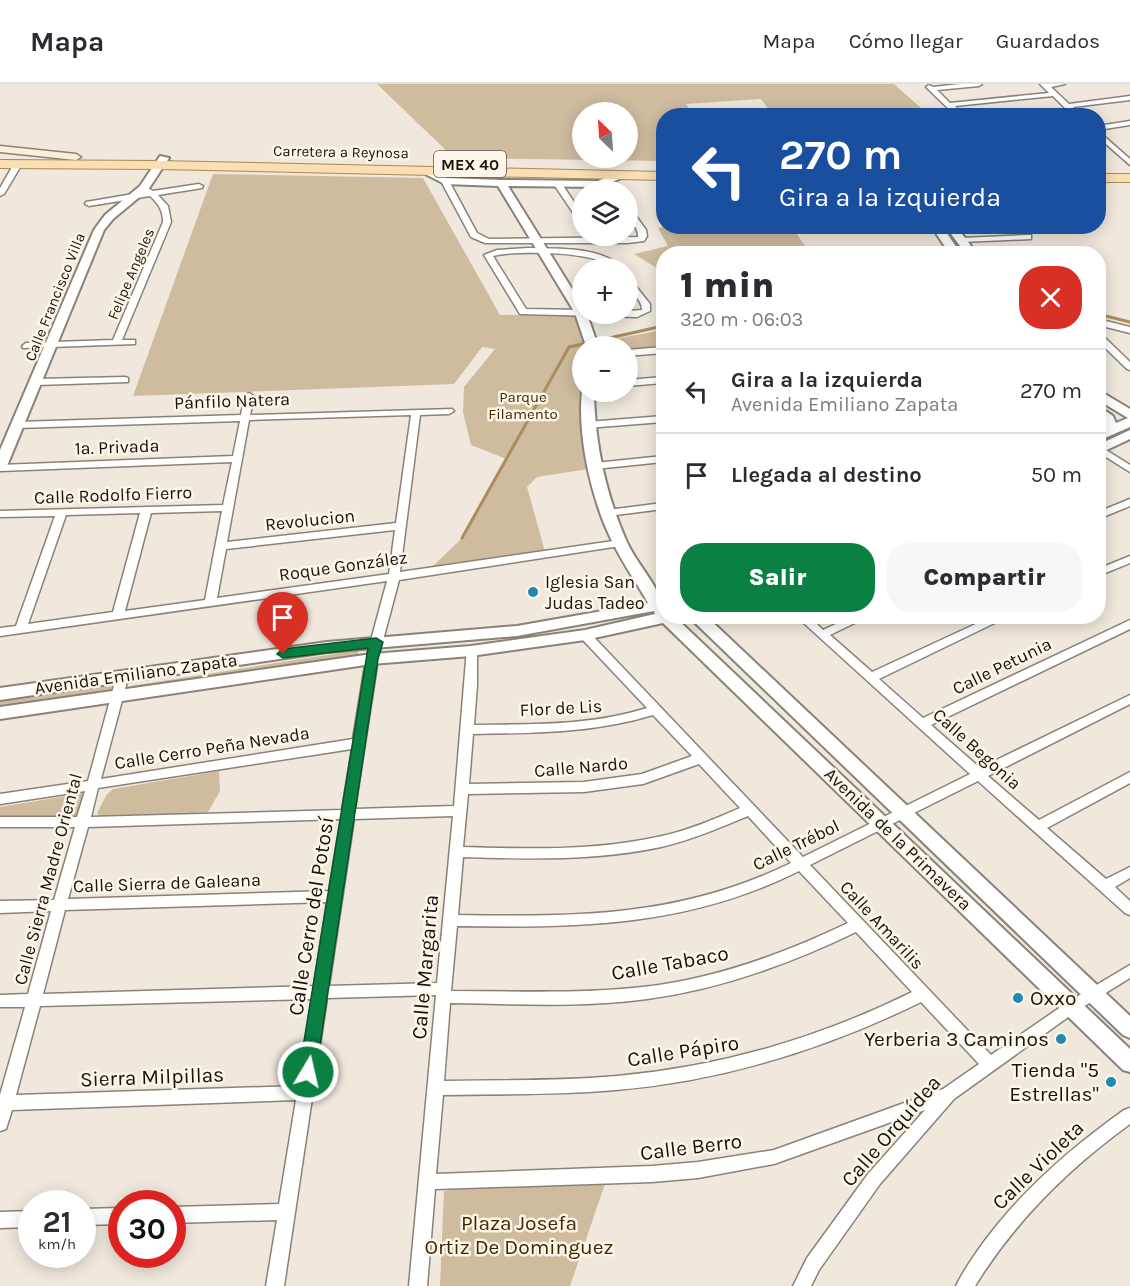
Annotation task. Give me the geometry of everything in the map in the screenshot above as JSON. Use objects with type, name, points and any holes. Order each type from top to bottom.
[{"type":"main road","points":[[0,149],[76,157]]},
{"type":"main road","name":"MEX 40","points":[[0,158],[76,157]]},
{"type":"main road","name":"Carretera a Reynosa","points":[[76,157],[161,162],[387,169],[430,167],[656,176]]},
{"type":"main road","name":"Carretera a Reynosa","points":[[18,164],[161,162],[656,169]]},
{"type":"main road","name":"MEX 40","points":[[0,164],[18,164]]},
{"type":"main road","points":[[1106,178],[1130,178]]},
{"type":"main road","points":[[1106,184],[1130,185]]},
{"type":"street","points":[[929,86],[979,84]]},
{"type":"street","points":[[1044,85],[1062,84]]},
{"type":"street","points":[[1044,85],[1070,108]]},
{"type":"street","points":[[929,86],[952,108]]},
{"type":"street","points":[[949,105],[1054,94]]},
{"type":"street","points":[[1086,108],[1130,98]]},
{"type":"street","points":[[1106,127],[1130,123]]},
{"type":"street","points":[[1106,140],[1130,163]]},
{"type":"street","name":"Calle Francisco Villa","points":[[0,467],[99,230],[130,197],[149,191],[161,162]]},
{"type":"street","points":[[0,194],[18,164]]},
{"type":"street","points":[[430,167],[445,181],[474,235],[482,240],[539,246],[605,258]]},
{"type":"street","points":[[615,180],[620,175]]},
{"type":"street","points":[[445,181],[572,184]]},
{"type":"street","points":[[501,183],[572,296]]},
{"type":"street","points":[[557,183],[572,205]]},
{"type":"street","points":[[149,191],[199,186]]},
{"type":"street","name":"Felipe Angeles","points":[[116,343],[167,222],[166,210],[149,191]]},
{"type":"street","points":[[89,204],[130,197]]},
{"type":"street","points":[[638,225],[643,236],[638,239]]},
{"type":"street","points":[[957,234],[966,246]]},
{"type":"street","points":[[962,240],[1028,237]]},
{"type":"street","points":[[572,241],[488,255],[489,260],[524,312],[572,313]]},
{"type":"street","points":[[638,294],[646,304],[646,311],[638,314]]},
{"type":"street","points":[[1106,324],[1130,330]]},
{"type":"street","points":[[26,346],[132,342]]},
{"type":"street","points":[[1106,344],[1130,367]]},
{"type":"street","points":[[638,352],[656,351]]},
{"type":"street","points":[[37,382],[125,380]]},
{"type":"street","points":[[638,382],[656,381]]},
{"type":"street","points":[[210,603],[249,396]]},
{"type":"street","points":[[1106,399],[1130,415]]},
{"type":"street","name":"Avenida de la Primavera","points":[[588,402],[587,425],[608,513],[620,543],[656,598]]},
{"type":"street","name":"Pánfilo Natera","points":[[17,425],[449,411]]},
{"type":"street","name":"Calle Cerro del Potosí","points":[[274,1286],[372,659],[394,576],[416,412]]},
{"type":"street","points":[[1106,417],[1112,430]]},
{"type":"street","points":[[587,425],[656,420]]},
{"type":"street","points":[[1106,437],[1112,430],[1130,422]]},
{"type":"street","points":[[1106,443],[1130,434]]},
{"type":"street","points":[[1106,452],[1130,469]]},
{"type":"street","name":"1a. Privada","points":[[0,467],[236,459]]},
{"type":"street","points":[[595,466],[656,460]]},
{"type":"street","points":[[1106,512],[1130,502]]},
{"type":"street","points":[[608,513],[656,507]]},
{"type":"street","name":"Calle Rodolfo Fierro","points":[[0,514],[228,508]]},
{"type":"street","points":[[118,616],[146,511]]},
{"type":"street","points":[[21,629],[61,514]]},
{"type":"street","name":"Revolucion","points":[[222,546],[401,526]]},
{"type":"street","name":"Roque González","points":[[0,632],[620,543]]},
{"type":"street","points":[[1106,570],[1130,559]]},
{"type":"street","name":"Avenida Emiliano Zapata","points":[[0,694],[316,649],[516,631],[656,611]]},
{"type":"street","name":"Avenida Emiliano Zapata","points":[[0,713],[372,659],[471,651],[585,635],[656,613]]},
{"type":"street","name":"Avenida de la Primavera","points":[[678,624],[881,824],[1130,1063]]},
{"type":"street","name":"Avenida de la Primavera","points":[[704,624],[1130,1029]]},
{"type":"street","name":"Calle Begonia","points":[[809,624],[1130,909]]},
{"type":"street","points":[[821,635],[846,624]]},
{"type":"street","points":[[870,678],[987,624]]},
{"type":"street","name":"Calle Petunia","points":[[922,724],[1130,624]]},
{"type":"street","name":"Calle Amarilis","points":[[585,635],[988,1063]]},
{"type":"street","name":"Calle Margarita","points":[[418,1286],[429,1182],[455,852],[471,685],[471,651]]},
{"type":"street","name":"Calle Sierra Madre Oriental","points":[[0,1124],[3,1103],[34,1000],[122,678]]},
{"type":"street","name":"Calle Trébol","points":[[450,920],[550,922],[655,912],[688,906],[746,889],[801,864],[1130,699]]},
{"type":"street","name":"Flor de Lis","points":[[466,730],[591,726],[623,720],[655,710]]},
{"type":"street","name":"Calle Cerro Peña Nevada","points":[[0,799],[358,743]]},
{"type":"street","name":"Calle Nardo","points":[[462,789],[584,787],[643,779],[701,758]]},
{"type":"street","points":[[1037,827],[1130,777]]},
{"type":"street","points":[[455,852],[576,853],[649,844],[691,834],[750,810]]},
{"type":"street","points":[[0,822],[83,822],[459,811]]},
{"type":"street","points":[[1105,886],[1130,872]]},
{"type":"street","name":"Calle Sierra de Galeana","points":[[0,907],[335,896]]},
{"type":"street","name":"Calle Tabaco","points":[[0,1001],[320,990],[610,996],[647,993],[748,971],[812,948],[858,925]]},
{"type":"street","name":"Calle Orquídea","points":[[802,1286],[813,1264],[874,1179],[948,1094],[988,1063],[1073,1006],[1130,972]]},
{"type":"street","name":"Calle Pápiro","points":[[436,1088],[619,1083],[715,1070],[753,1061],[837,1034],[883,1015],[922,994]]},
{"type":"street","name":"Sierra Milpillas","points":[[3,1103],[305,1093]]},
{"type":"street","name":"Calle Berro","points":[[429,1182],[607,1177],[698,1170],[783,1154],[948,1094]]},
{"type":"street","name":"Calle Violeta","points":[[965,1286],[1021,1207],[1090,1142],[1130,1115]]},
{"type":"street","points":[[186,1215],[286,1212]]},
{"type":"street","points":[[0,1220],[18,1219]]},
{"type":"green space","points":[[377,84],[894,84],[921,108],[768,108],[761,99],[686,104],[689,108],[656,108],[656,161],[638,161],[638,102],[572,102],[572,160],[454,158]]},
{"type":"green space","name":"Parque Filamento","points":[[213,174],[423,178],[500,315],[572,314],[572,324],[579,324],[585,336],[572,336],[572,402],[580,402],[579,415],[588,469],[537,477],[527,487],[546,555],[428,571],[462,538],[506,459],[471,445],[463,412],[464,387],[495,349],[482,347],[454,384],[133,396]]},
{"type":"green space","points":[[661,234],[797,234],[805,246],[668,246]]},
{"type":"green space","points":[[656,249],[656,268],[634,254]]},
{"type":"green space","points":[[656,331],[656,351],[638,352],[638,336],[630,336]]},
{"type":"green space","points":[[358,650],[360,664],[131,696],[131,686]]},
{"type":"green space","points":[[117,682],[114,699],[0,716],[0,701]]},
{"type":"green space","points":[[219,771],[220,791],[208,812],[105,821],[97,813],[107,794],[113,789]]},
{"type":"green space","points":[[90,792],[80,819],[0,821],[0,807]]},
{"type":"green space","name":"Plaza Josefa Ortiz De Dominguez","points":[[606,1181],[570,1286],[440,1286],[444,1191],[506,1184]]},
{"type":"waterway","points":[[1106,316],[1130,322]]},
{"type":"waterway","points":[[462,538],[569,347],[656,328]]},
{"type":"place","name":"Iglesia San Judas Tadeo","points":[[533,592]]},
{"type":"place","name":"Oxxo","points":[[1018,998]]},
{"type":"place","name":"Yerberia 3 Caminos","points":[[1061,1039]]},
{"type":"place","name":"Tienda \"5 Estrellas\"","points":[[1111,1082]]},
{"type":"route","points":[[283,654],[376,642],[308,1072]]}]
